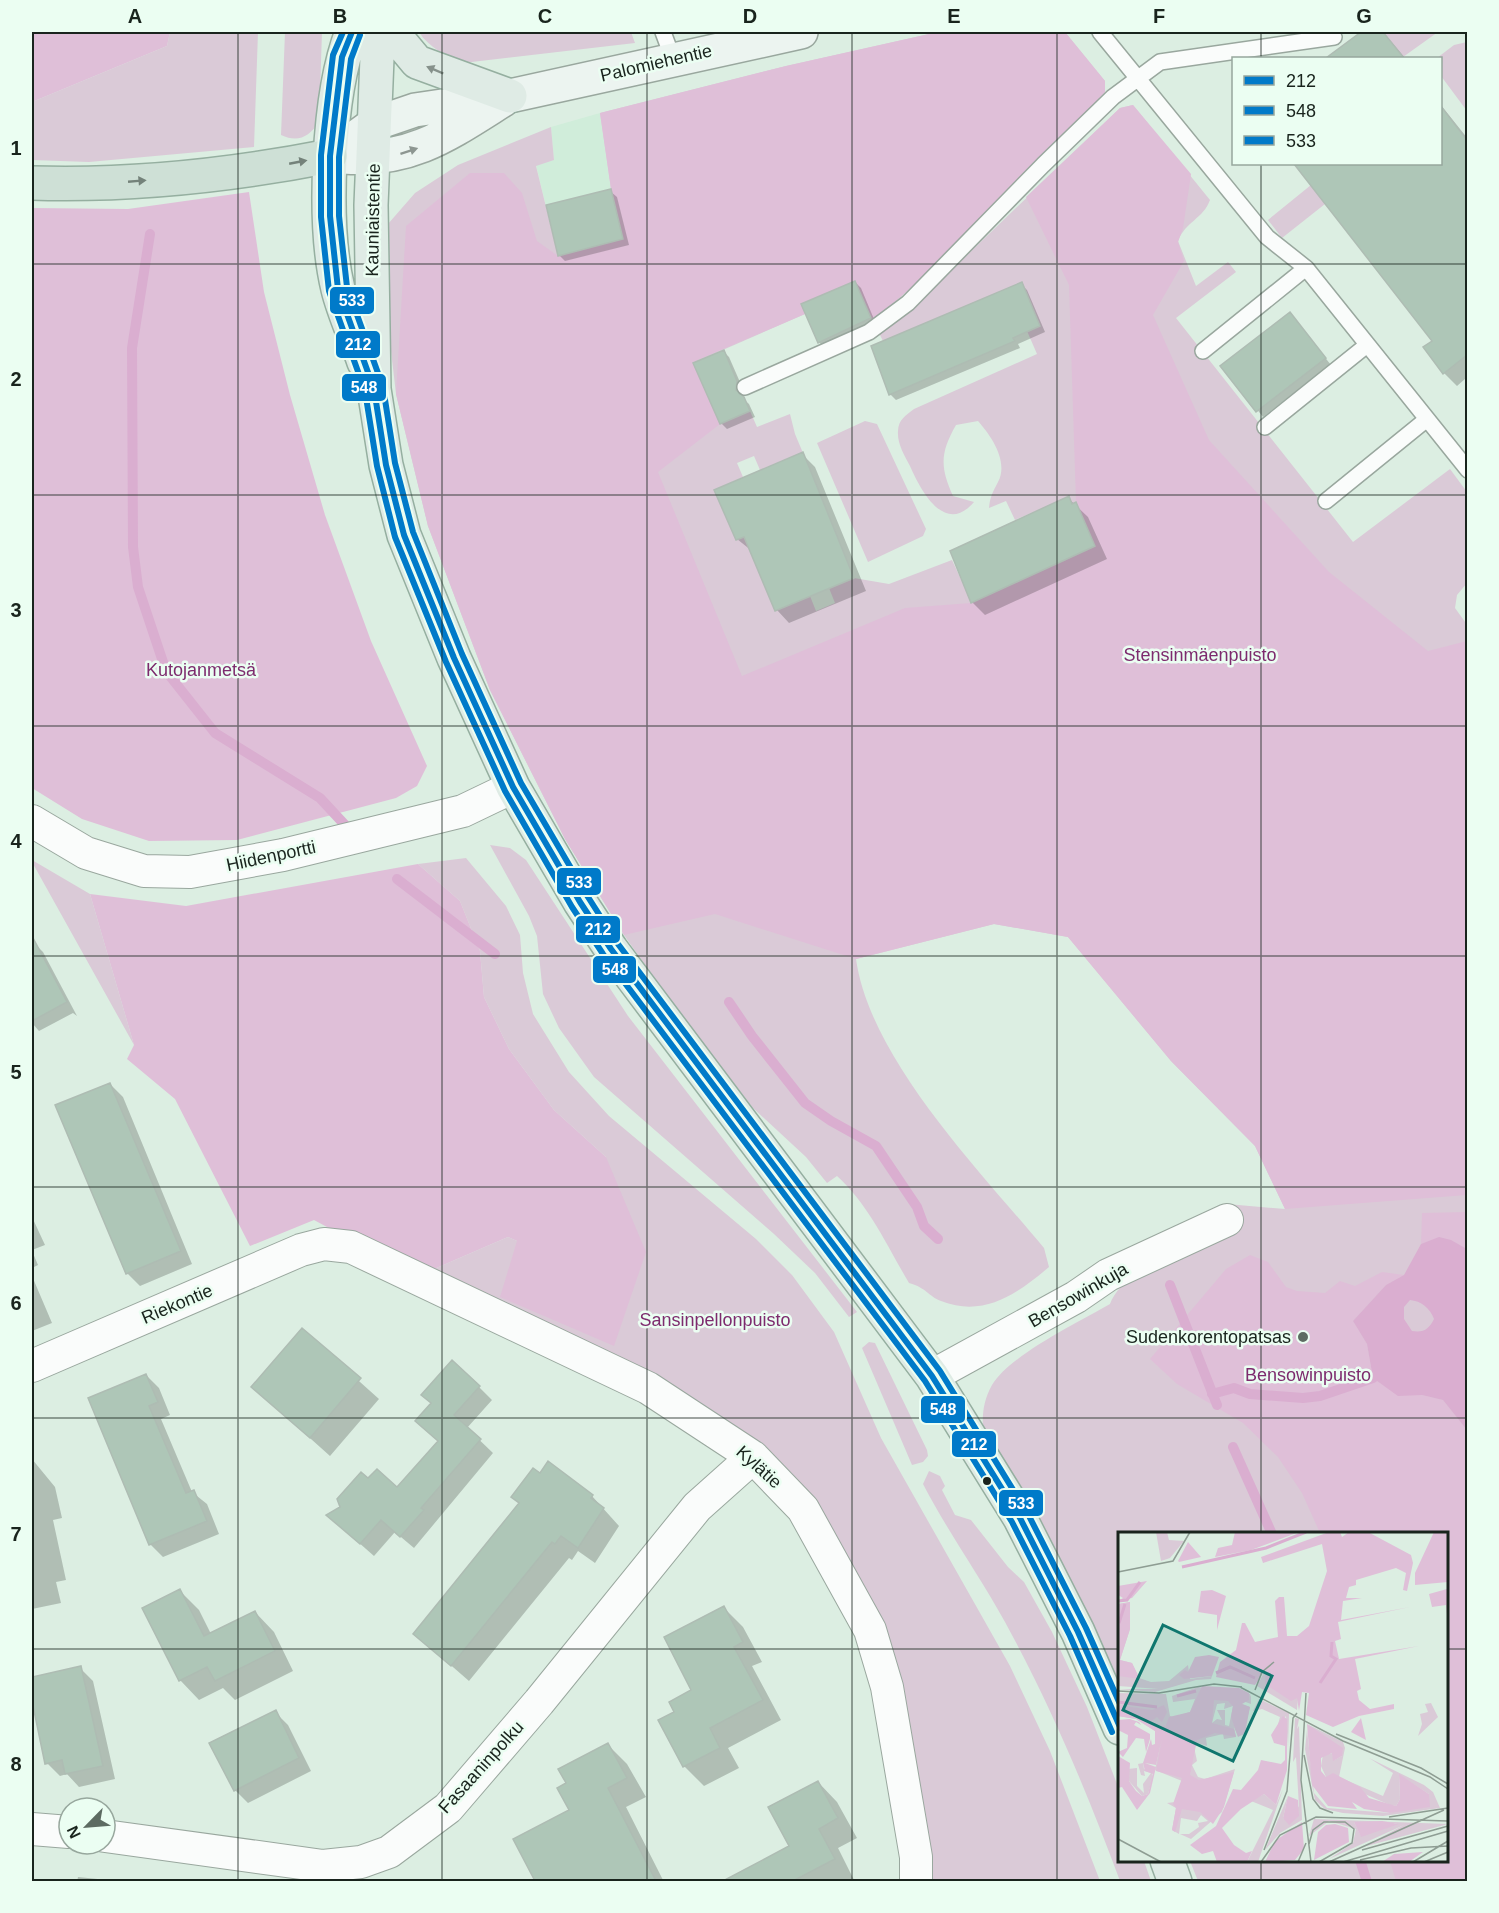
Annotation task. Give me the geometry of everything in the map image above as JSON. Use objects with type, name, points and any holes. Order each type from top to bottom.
[{"type":"highway","points":[[32,183],[78,184],[132,181],[265,169],[330,156]]},
{"type":"main road","name":"Kauniaistentie","points":[[352,32],[342,57],[330,156],[330,216],[338,289],[374,389]]},
{"type":"main road","name":"Kauniaistentie","points":[[373,32],[377,58],[371,205],[374,389],[386,465],[404,535],[454,658],[513,787],[580,902],[642,993],[932,1376],[1020,1518],[1078,1632],[1118,1726]]},
{"type":"main road","points":[[392,32],[417,62],[510,96]]},
{"type":"main road","points":[[1168,1862],[1175,1881]]},
{"type":"street","name":"Palomiehentie","points":[[330,156],[374,124],[416,110],[510,96],[668,45],[801,32]]},
{"type":"street","name":"Palomiehentie","points":[[330,156],[374,159],[409,152],[450,134],[510,96]]},
{"type":"street","name":"Hiidenportti","points":[[32,820],[86,853],[144,871],[190,872],[284,855],[463,811],[513,787]]},
{"type":"street","name":"Bensowinkuja","points":[[932,1376],[1076,1297],[1108,1275],[1227,1220]]},
{"type":"street","name":"Riekontie","points":[[32,1366],[301,1250],[324,1244]]},
{"type":"street","name":"Kylätie","points":[[324,1244],[351,1248],[648,1388],[753,1456],[803,1509],[870,1630],[887,1687],[916,1857],[916,1881]]},
{"type":"street","name":"Fasaaninpolku","points":[[117,1838],[323,1866],[361,1862],[389,1851],[448,1808],[539,1702],[697,1507],[753,1456]]},
{"type":"street","points":[[32,1829],[57,1831]]},
{"type":"lane","points":[[1100,32],[1267,237],[1306,268],[1467,470]]},
{"type":"lane","points":[[745,387],[869,332],[908,303],[1113,97],[1138,81],[1160,62],[1334,37]]},
{"type":"lane","points":[[1203,351],[1306,268]]},
{"type":"lane","points":[[1265,427],[1367,345]]},
{"type":"lane","points":[[1326,501],[1427,419]]},
{"type":"shaded area","points":[[600,113],[611,189],[623,239],[558,256],[536,165],[554,160],[551,127]]},
{"type":"shaded area","points":[[1439,1237],[1451,1240],[1467,1249],[1467,1430],[1443,1400],[1422,1395],[1398,1396],[1373,1378],[1367,1344],[1353,1321],[1386,1285],[1404,1275],[1421,1244]],"holes":[[[1410,1300],[1428,1308],[1434,1319],[1423,1331],[1412,1331],[1404,1319],[1404,1307]]]},
{"type":"green space","points":[[32,32],[170,32],[167,46],[32,102]]},
{"type":"green space","points":[[170,32],[258,32],[254,147],[89,162],[32,160],[32,102],[167,46]]},
{"type":"green space","points":[[285,32],[322,32],[319,122],[307,135],[298,138],[281,135]]},
{"type":"green space","points":[[419,32],[631,32],[635,43],[463,63],[433,47]]},
{"type":"green space","name":"Bensowinpuisto","points":[[938,32],[1065,32],[1105,81],[1105,92],[901,297],[872,320],[855,281],[801,304],[805,314],[693,363],[720,424],[750,411],[757,427],[790,414],[795,434],[811,472],[793,456],[760,470],[754,456],[737,463],[743,477],[714,490],[736,540],[744,537],[810,596],[816,611],[835,603],[829,588],[854,578],[889,584],[952,560],[972,603],[1095,546],[1076,503],[1072,504],[1069,497],[1015,520],[1006,501],[989,508],[1001,474],[1000,457],[993,441],[978,421],[956,425],[947,444],[944,468],[953,496],[974,502],[963,511],[953,514],[944,512],[927,497],[900,444],[899,424],[914,409],[1037,354],[1027,331],[1040,325],[1022,283],[883,341],[878,331],[938,283],[1120,108],[1133,105],[1210,200],[1203,212],[1181,234],[1178,241],[1196,286],[1228,262],[1236,272],[1176,318],[1353,542],[1450,469],[1467,492],[1467,583],[1457,595],[1455,608],[1468,626],[1467,1881],[1198,1881],[1190,1862],[1448,1862],[1448,1532],[1118,1532],[1118,1683],[1076,1589],[983,1429],[985,1401],[992,1385],[1014,1362],[1046,1340],[1110,1304],[1117,1292],[1144,1267],[1227,1220],[1227,1204],[1285,1209],[1255,1146],[1171,1061],[1068,937],[994,924],[856,959],[865,997],[882,1036],[905,1074],[960,1149],[1044,1248],[1049,1267],[1012,1294],[986,1305],[972,1307],[957,1306],[941,1301],[920,1287],[909,1283],[877,1226],[859,1200],[837,1176],[827,1183],[806,1157],[753,1108],[668,998],[624,935],[565,839],[490,690],[428,526],[396,394],[386,308],[388,224],[415,193],[458,165],[551,127],[554,160],[536,166],[558,256],[623,239],[611,189],[600,113],[786,66]]},
{"type":"green space","name":"Stensinmäenpuisto","points":[[938,32],[1065,32],[1105,81],[1105,92],[964,239],[872,320],[855,281],[801,304],[805,314],[693,362],[720,424],[658,472],[742,676],[905,608],[971,603],[1095,547],[1076,502],[1069,285],[1026,197],[1120,108],[1133,105],[1191,174],[1183,228],[1178,242],[1184,261],[1153,315],[1209,440],[1329,572],[1428,651],[1467,641],[1467,1195],[1285,1209],[1255,1146],[1171,1061],[1068,937],[994,924],[856,959],[715,914],[624,935],[565,839],[490,690],[428,526],[396,394],[406,226],[470,173],[504,173],[522,193],[537,241],[558,256],[623,239],[611,189],[600,113],[786,66]]},
{"type":"green space","points":[[1383,32],[1438,32],[1403,57]]},
{"type":"green space","points":[[1468,42],[1467,111],[1442,77],[1442,57],[1438,57],[1454,45]]},
{"type":"green space","points":[[1311,185],[1325,204],[1282,238],[1268,220]]},
{"type":"green space","name":"Kutojanmetsä","points":[[249,192],[264,292],[290,395],[325,515],[371,641],[427,766],[417,786],[396,798],[237,840],[149,841],[82,819],[32,788],[32,208],[128,209]]},
{"type":"green space","points":[[865,421],[877,424],[926,529],[923,536],[868,562],[817,443]]},
{"type":"green space","points":[[490,845],[510,848],[526,860],[628,1016],[857,1312],[849,1317],[815,1273],[774,1234],[594,1077],[559,1028],[543,994],[537,936],[529,916]]},
{"type":"green space","name":"Sansinpellonpuisto","points":[[466,858],[506,906],[520,935],[523,973],[533,1014],[569,1072],[609,1116],[756,1239],[792,1275],[834,1332],[881,1438],[1010,1666],[1050,1751],[1100,1881],[924,1881],[903,1706],[768,1455],[418,1276],[508,1237],[517,1241],[606,1157],[554,1110],[509,1049],[484,997],[480,951],[460,901],[418,864]]},
{"type":"green space","points":[[32,860],[90,894],[134,1045],[32,862]]},
{"type":"green space","points":[[418,864],[460,901],[480,951],[484,997],[509,1049],[554,1110],[606,1157],[646,1252],[614,1346],[500,1297],[517,1241],[508,1237],[418,1276],[314,1220],[250,1246],[175,1099],[127,1059],[134,1045],[90,894],[186,906]]},
{"type":"green space","points":[[1467,1212],[1467,1249],[1445,1239],[1421,1244],[1422,1213]]},
{"type":"green space","name":"Bensowinpuisto","points":[[1250,1255],[1268,1262],[1286,1287],[1297,1291],[1325,1293],[1340,1281],[1355,1286],[1382,1272],[1404,1275],[1386,1285],[1353,1321],[1367,1344],[1373,1378],[1398,1395],[1422,1395],[1443,1400],[1467,1430],[1467,1881],[1396,1881],[1390,1862],[1448,1862],[1448,1532],[1320,1532],[1302,1493],[1278,1457],[1243,1423],[1177,1384],[1150,1359],[1226,1269]]},
{"type":"green space","points":[[869,1342],[875,1343],[927,1450],[928,1456],[923,1462],[912,1465],[862,1348]]},
{"type":"green space","points":[[929,1471],[940,1476],[945,1486],[942,1490],[955,1515],[971,1520],[1008,1567],[1024,1582],[1052,1632],[1087,1707],[1118,1786],[1118,1862],[1144,1862],[1151,1881],[1120,1881],[1095,1815],[1038,1685],[985,1587],[923,1484]]},
{"type":"building","points":[[1361,32],[1383,32],[1403,57],[1327,57]]},
{"type":"building","points":[[1442,108],[1467,140],[1467,355],[1443,374],[1423,347],[1432,341],[1295,165],[1442,165]]},
{"type":"building","points":[[611,189],[623,239],[558,256],[546,205]]},
{"type":"building","points":[[855,281],[871,318],[818,343],[801,304]]},
{"type":"building","points":[[1022,282],[1040,326],[1013,338],[1015,341],[889,395],[871,346]]},
{"type":"building","points":[[1290,312],[1326,358],[1256,412],[1220,366]]},
{"type":"building","points":[[724,350],[737,381],[736,390],[744,397],[750,411],[720,424],[693,363]]},
{"type":"building","points":[[803,452],[854,578],[775,611],[744,537],[736,540],[714,490]]},
{"type":"building","points":[[1069,496],[1072,504],[1076,502],[1095,546],[971,603],[950,551]]},
{"type":"building","points":[[32,936],[67,1002],[32,1021]]},
{"type":"building","points":[[110,1083],[181,1251],[126,1274],[55,1105]]},
{"type":"building","points":[[302,1328],[361,1378],[310,1438],[251,1387]]},
{"type":"building","points":[[452,1360],[480,1386],[454,1415],[481,1439],[421,1508],[424,1510],[400,1537],[381,1520],[360,1544],[326,1515],[340,1507],[337,1499],[361,1472],[368,1478],[377,1469],[397,1487],[438,1441],[415,1421],[431,1403],[421,1395]]},
{"type":"building","points":[[146,1374],[158,1402],[149,1406],[186,1493],[194,1490],[207,1521],[149,1545],[88,1398]]},
{"type":"building","points":[[548,1461],[593,1495],[591,1498],[604,1508],[578,1548],[561,1536],[555,1544],[552,1542],[451,1666],[413,1634],[519,1503],[511,1497],[533,1468],[540,1473]]},
{"type":"building","points":[[180,1589],[204,1636],[255,1611],[275,1651],[215,1681],[207,1667],[179,1681],[142,1608]]},
{"type":"building","points":[[724,1606],[743,1642],[734,1647],[763,1700],[710,1728],[720,1748],[683,1767],[658,1720],[674,1712],[669,1702],[691,1690],[664,1637]]},
{"type":"building","points":[[81,1666],[103,1766],[65,1774],[62,1760],[45,1764],[32,1701],[32,1677]]},
{"type":"building","points":[[276,1710],[299,1758],[234,1791],[209,1743]]},
{"type":"building","points":[[608,1743],[627,1778],[608,1788],[656,1881],[535,1881],[513,1839],[569,1810],[557,1788],[566,1783],[558,1769]]},
{"type":"building","points":[[818,1781],[838,1818],[819,1829],[835,1859],[793,1881],[723,1881],[789,1846],[768,1807]]},
{"type":"waterway","points":[[150,234],[132,348],[133,547],[138,587],[166,671],[215,733],[320,798],[345,825]]},
{"type":"waterway","points":[[397,879],[495,954]]},
{"type":"waterway","points":[[729,1002],[752,1036],[805,1103],[831,1121],[876,1146],[917,1207],[924,1226],[938,1239]]},
{"type":"waterway","points":[[1170,1285],[1217,1405]]},
{"type":"waterway","points":[[1212,1394],[1234,1388],[1250,1394],[1303,1398],[1320,1396],[1373,1378]]},
{"type":"waterway","points":[[1233,1447],[1271,1532]]},
{"type":"waterway","points":[[1361,1862],[1367,1882]]},
{"type":"transit line","name":"548","points":[[343,32],[333,55],[321,155],[321,217],[329,291],[365,391],[377,466],[395,537],[446,662],[505,791],[572,907],[603,954],[925,1381],[1012,1522],[1070,1636],[1112,1732]]},
{"type":"transit line","name":"212","points":[[352,32],[342,57],[330,156],[330,216],[338,289],[374,389],[386,465],[404,535],[454,658],[513,787],[580,902],[611,949],[932,1376],[1020,1518],[1078,1632],[1118,1722]]},
{"type":"transit line","name":"533","points":[[360,35],[351,59],[339,157],[339,216],[347,287],[383,387],[395,463],[413,532],[462,654],[521,783],[618,944],[940,1371],[1028,1514],[1086,1628],[1118,1700]]},
{"type":"place","name":"Sudenkorentopatsas","points":[[1303,1337]]}]
